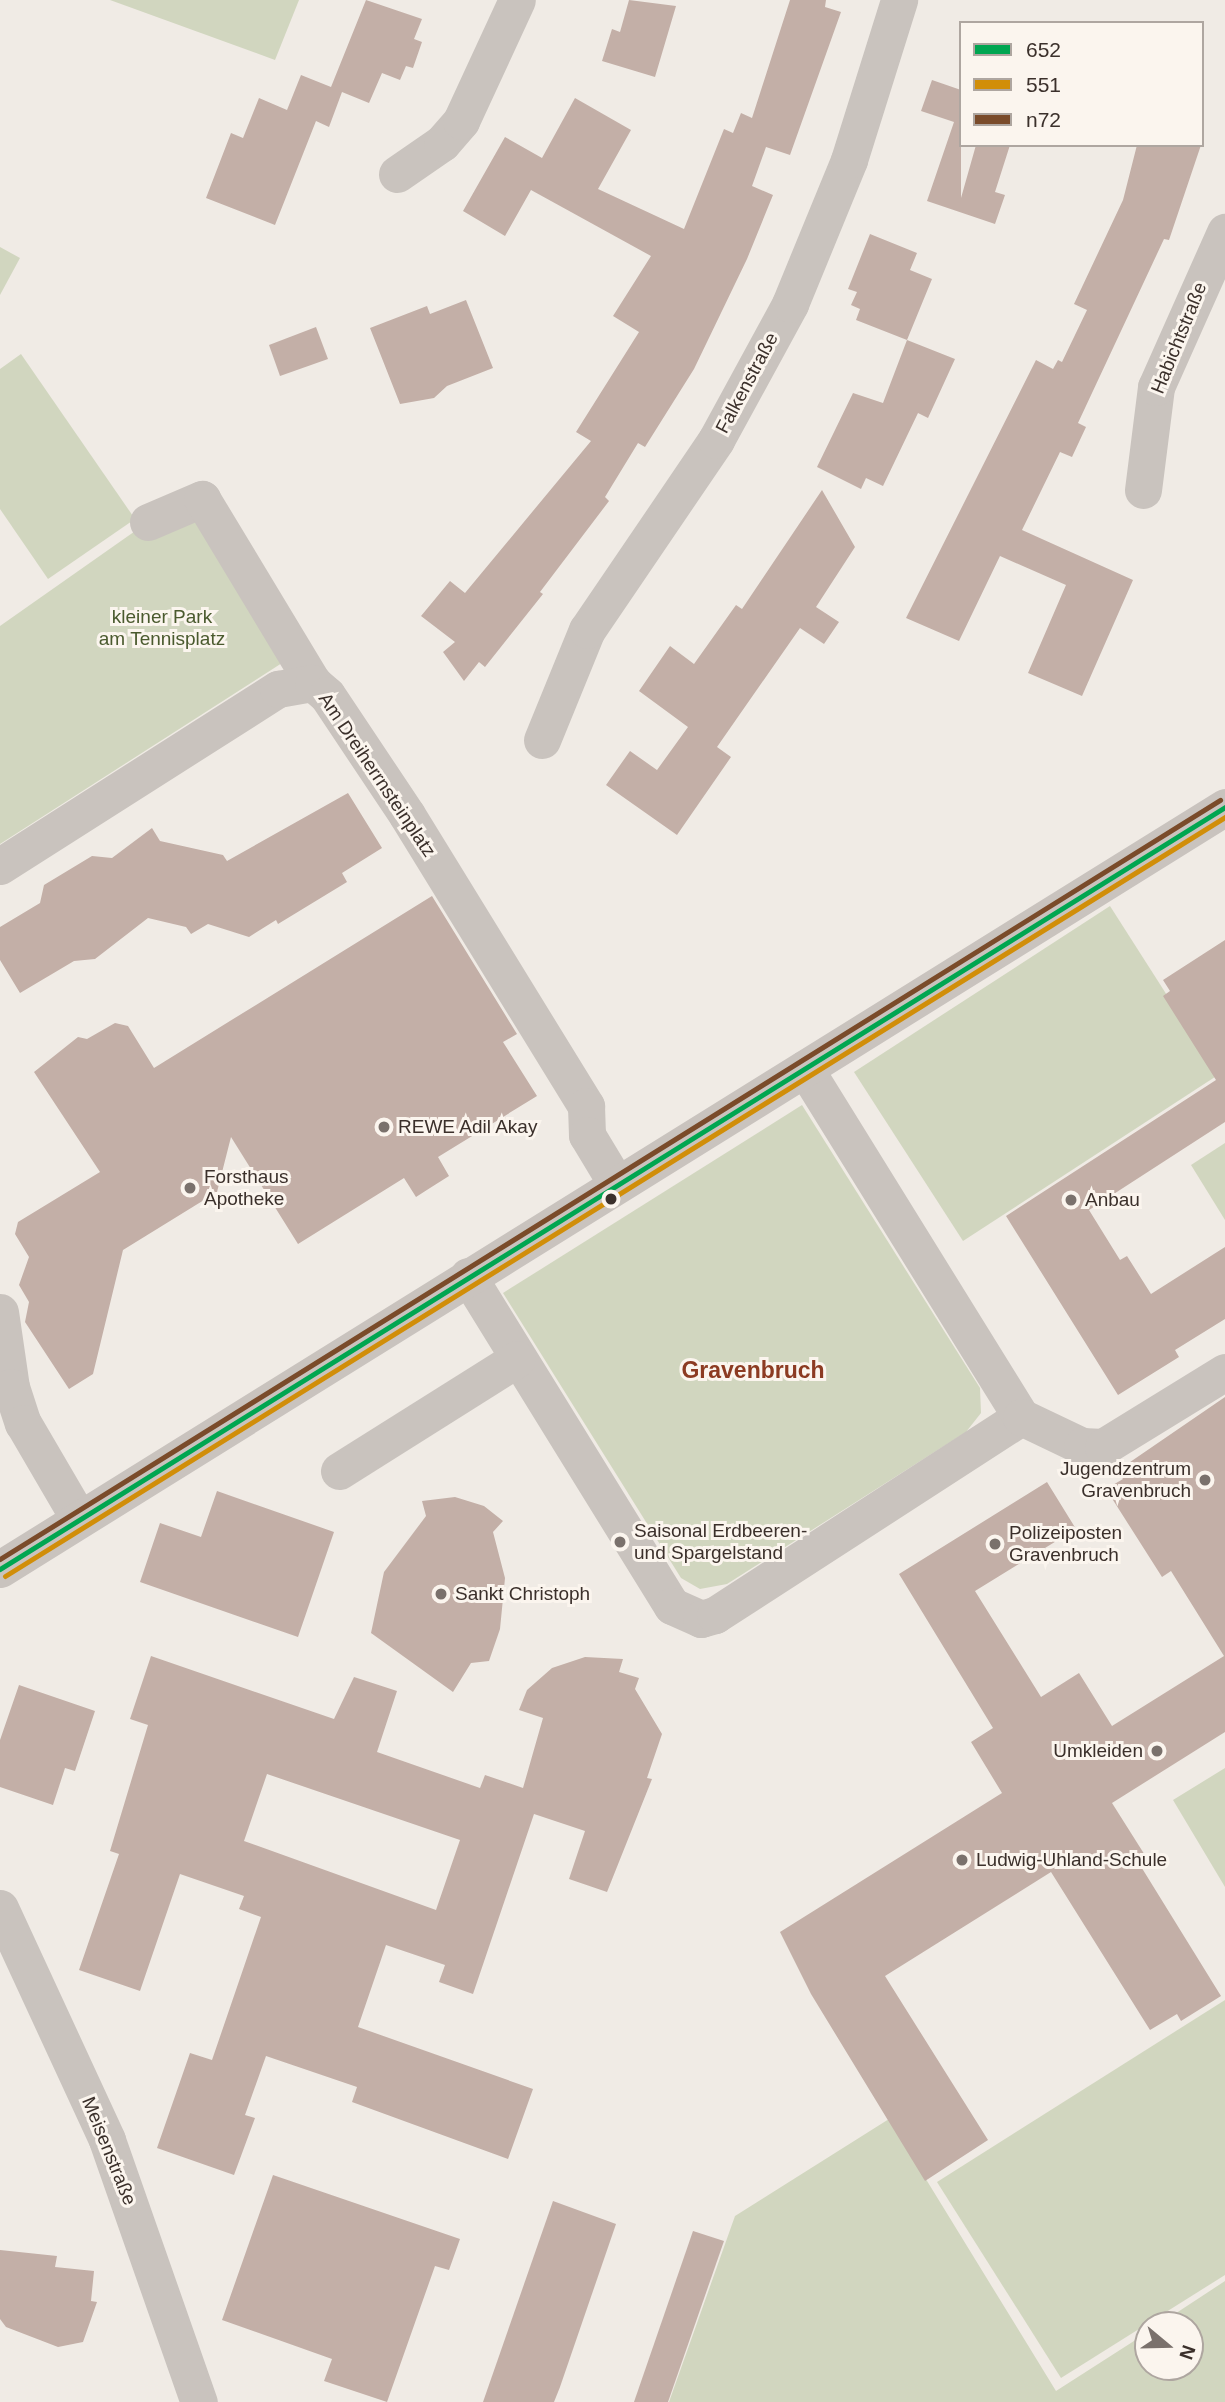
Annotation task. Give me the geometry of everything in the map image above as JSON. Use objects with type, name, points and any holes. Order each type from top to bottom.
[{"type":"street","points":[[397,174],[442,143],[461,121],[517,0]]},
{"type":"street","name":"Falkenstraße","points":[[542,740],[587,630],[716,440],[790,304],[849,160],[899,0]]},
{"type":"street","name":"Habichtstraße","points":[[1143,490],[1156,387],[1225,232]]},
{"type":"street","points":[[148,522],[202,499],[313,683]]},
{"type":"street","name":"Am Dreiherrnsteinplatz","points":[[0,866],[278,689],[313,683],[327,695],[407,816],[586,1106],[587,1135],[616,1183]]},
{"type":"street","points":[[0,1569],[616,1183],[1225,807]]},
{"type":"street","points":[[805,1068],[1021,1418],[1082,1446],[1102,1447],[1225,1372]]},
{"type":"street","points":[[468,1276],[672,1606],[701,1619],[715,1615],[1021,1418]]},
{"type":"street","points":[[0,1312],[11,1387],[23,1423],[79,1519]]},
{"type":"street","points":[[339,1471],[517,1359]]},
{"type":"street","name":"Meisenstraße","points":[[0,1908],[107,2140],[199,2402]]},
{"type":"green space","points":[[110,0],[299,0],[275,60]]},
{"type":"green space","points":[[0,247],[20,258],[0,295]]},
{"type":"green space","points":[[21,354],[135,519],[48,579],[0,509],[0,369]]},
{"type":"green space","name":"kleiner Park am Tennisplatz","points":[[202,499],[296,654],[0,844],[0,626],[148,522]]},
{"type":"green space","points":[[1110,906],[1218,1075],[963,1241],[854,1072]]},
{"type":"green space","points":[[802,1105],[980,1388],[981,1413],[966,1432],[727,1584],[700,1589],[681,1578],[503,1293]]},
{"type":"green space","points":[[1225,1143],[1225,1220],[1191,1165]]},
{"type":"green space","points":[[1225,1768],[1225,1887],[1173,1800]]},
{"type":"green space","points":[[1225,2000],[1225,2275],[1168,2311],[1134,2311],[1134,2332],[1061,2378],[937,2182]]},
{"type":"green space","points":[[889,2119],[1056,2391],[1134,2341],[1134,2381],[1204,2381],[1204,2311],[1179,2311],[1225,2281],[1225,2402],[669,2402],[735,2216]]},
{"type":"building","points":[[366,0],[422,19],[414,39],[422,42],[413,68],[406,66],[400,80],[382,73],[369,103],[342,92],[329,127],[316,121],[275,225],[206,198],[231,133],[243,138],[259,98],[287,110],[301,75],[331,87]]},
{"type":"building","points":[[629,0],[676,6],[655,77],[602,61],[612,29],[620,32]]},
{"type":"building","points":[[790,0],[826,0],[825,7],[841,12],[790,155],[766,147],[752,186],[773,195],[747,259],[694,369],[645,447],[638,443],[605,497],[609,501],[540,592],[543,594],[485,667],[479,662],[464,681],[443,652],[455,642],[421,616],[450,581],[465,593],[591,441],[576,432],[639,332],[613,316],[651,256],[531,190],[505,236],[463,211],[505,137],[542,158],[575,98],[631,130],[598,189],[684,229],[724,129],[733,133],[741,113],[752,118]]},
{"type":"building","points":[[932,80],[959,89],[961,198],[975,147],[1009,147],[995,192],[1005,195],[995,224],[927,201],[954,122],[921,111]]},
{"type":"building","points":[[1136,147],[1200,147],[1169,240],[1164,239],[1078,423],[1086,427],[1072,457],[1060,452],[1022,530],[1133,580],[1082,696],[1028,673],[1066,585],[1000,556],[959,641],[906,618],[1036,360],[1053,369],[1058,360],[1062,362],[1087,310],[1074,304],[1123,200]]},
{"type":"building","points":[[870,234],[917,253],[910,270],[932,279],[907,340],[856,320],[860,309],[851,305],[857,292],[848,289]]},
{"type":"building","points":[[466,300],[493,368],[447,386],[434,398],[400,404],[370,328],[427,306],[430,314]]},
{"type":"building","points":[[316,327],[328,359],[280,376],[269,345]]},
{"type":"building","points":[[907,340],[955,359],[928,418],[918,413],[883,486],[866,478],[861,489],[817,467],[853,393],[883,403]]},
{"type":"building","points":[[822,490],[855,547],[816,607],[839,622],[824,644],[800,628],[717,747],[731,757],[677,835],[606,785],[630,751],[657,770],[688,727],[639,691],[670,646],[694,664],[736,605],[742,609]]},
{"type":"building","points":[[348,793],[382,848],[342,873],[347,882],[278,924],[276,920],[249,937],[208,924],[191,934],[186,927],[148,918],[95,959],[74,961],[20,993],[0,960],[0,927],[40,903],[44,885],[92,856],[112,858],[152,828],[160,841],[223,855],[227,861]]},
{"type":"building","points":[[432,896],[517,1034],[503,1042],[537,1096],[438,1157],[449,1176],[416,1197],[404,1178],[298,1244],[231,1137],[217,1192],[123,1250],[93,1374],[69,1389],[25,1322],[29,1302],[19,1285],[29,1257],[15,1234],[18,1222],[100,1172],[34,1072],[78,1037],[87,1039],[115,1023],[128,1026],[154,1068]]},
{"type":"building","points":[[1225,940],[1225,1122],[1089,1210],[1120,1260],[1127,1256],[1151,1294],[1225,1247],[1225,1319],[1175,1350],[1179,1357],[1118,1395],[1006,1216],[1216,1080],[1163,996],[1170,991],[1163,980]]},
{"type":"building","points":[[1225,1397],[1225,1732],[1112,1803],[1148,1860],[1140,1865],[1221,1996],[1181,2021],[1177,2014],[1150,2030],[1051,1872],[885,1976],[988,2140],[925,2181],[811,1994],[780,1932],[1002,1793],[971,1742],[993,1728],[899,1574],[1047,1482],[1076,1529],[975,1591],[1041,1697],[1079,1673],[1112,1726],[1224,1656],[1171,1571],[1162,1577],[1106,1489],[1123,1479],[1117,1471]]},
{"type":"building","points":[[217,1491],[334,1532],[298,1637],[140,1582],[160,1523],[201,1537]]},
{"type":"building","name":"Sankt Christoph","points":[[455,1497],[484,1506],[503,1521],[493,1532],[505,1578],[500,1629],[489,1661],[471,1663],[453,1692],[371,1633],[384,1572],[426,1516],[422,1501]]},
{"type":"building","points":[[151,1656],[334,1719],[354,1677],[397,1691],[377,1752],[480,1788],[485,1775],[523,1788],[543,1718],[519,1710],[527,1690],[552,1668],[585,1657],[623,1659],[619,1672],[639,1678],[635,1689],[662,1734],[647,1778],[652,1779],[607,1892],[569,1879],[585,1831],[534,1814],[473,1994],[439,1982],[445,1965],[386,1945],[358,2027],[533,2089],[508,2159],[352,2102],[357,2087],[266,2056],[245,2115],[255,2118],[234,2175],[157,2148],[190,2053],[212,2060],[261,1917],[239,1909],[244,1896],[180,1874],[140,1991],[79,1970],[119,1854],[110,1851],[148,1725],[130,1719]],"holes":[[[267,1774],[460,1840],[436,1910],[244,1841]]]},
{"type":"building","points":[[19,1685],[95,1711],[75,1771],[65,1768],[53,1805],[0,1787],[0,1740]]},
{"type":"building","points":[[273,2175],[460,2239],[449,2270],[435,2266],[387,2402],[324,2381],[332,2359],[222,2320]]},
{"type":"building","points":[[553,2201],[616,2224],[560,2387],[554,2402],[483,2402]]},
{"type":"building","points":[[693,2231],[724,2241],[668,2402],[634,2402]]},
{"type":"building","points":[[0,2250],[57,2256],[55,2267],[94,2271],[91,2301],[97,2302],[83,2342],[58,2347],[6,2327],[0,2319]]},
{"type":"transit line","name":"n72","points":[[0,1559],[1220,800]]},
{"type":"transit line","name":"652","points":[[0,1569],[1225,807]]},
{"type":"transit line","name":"551","points":[[5,1576],[1225,817]]},
{"type":"place","name":"REWE Adil Akay","points":[[384,1127]]},
{"type":"place","name":"Forsthaus Apotheke","points":[[190,1188]]},
{"type":"place","name":"Anbau","points":[[1071,1200]]},
{"type":"place","name":"Jugendzentrum Gravenbruch","points":[[1205,1480]]},
{"type":"place","name":"Saisonal Erdbeeren- und Spargelstand","points":[[620,1542]]},
{"type":"place","name":"Polizeiposten Gravenbruch","points":[[995,1544]]},
{"type":"place","name":"Sankt Christoph","points":[[441,1594]]},
{"type":"place","name":"Umkleiden","points":[[1157,1751]]},
{"type":"place","name":"Ludwig-Uhland-Schule","points":[[962,1860]]},
{"type":"district","name":"Gravenbruch","points":[[753,1370]]}]
